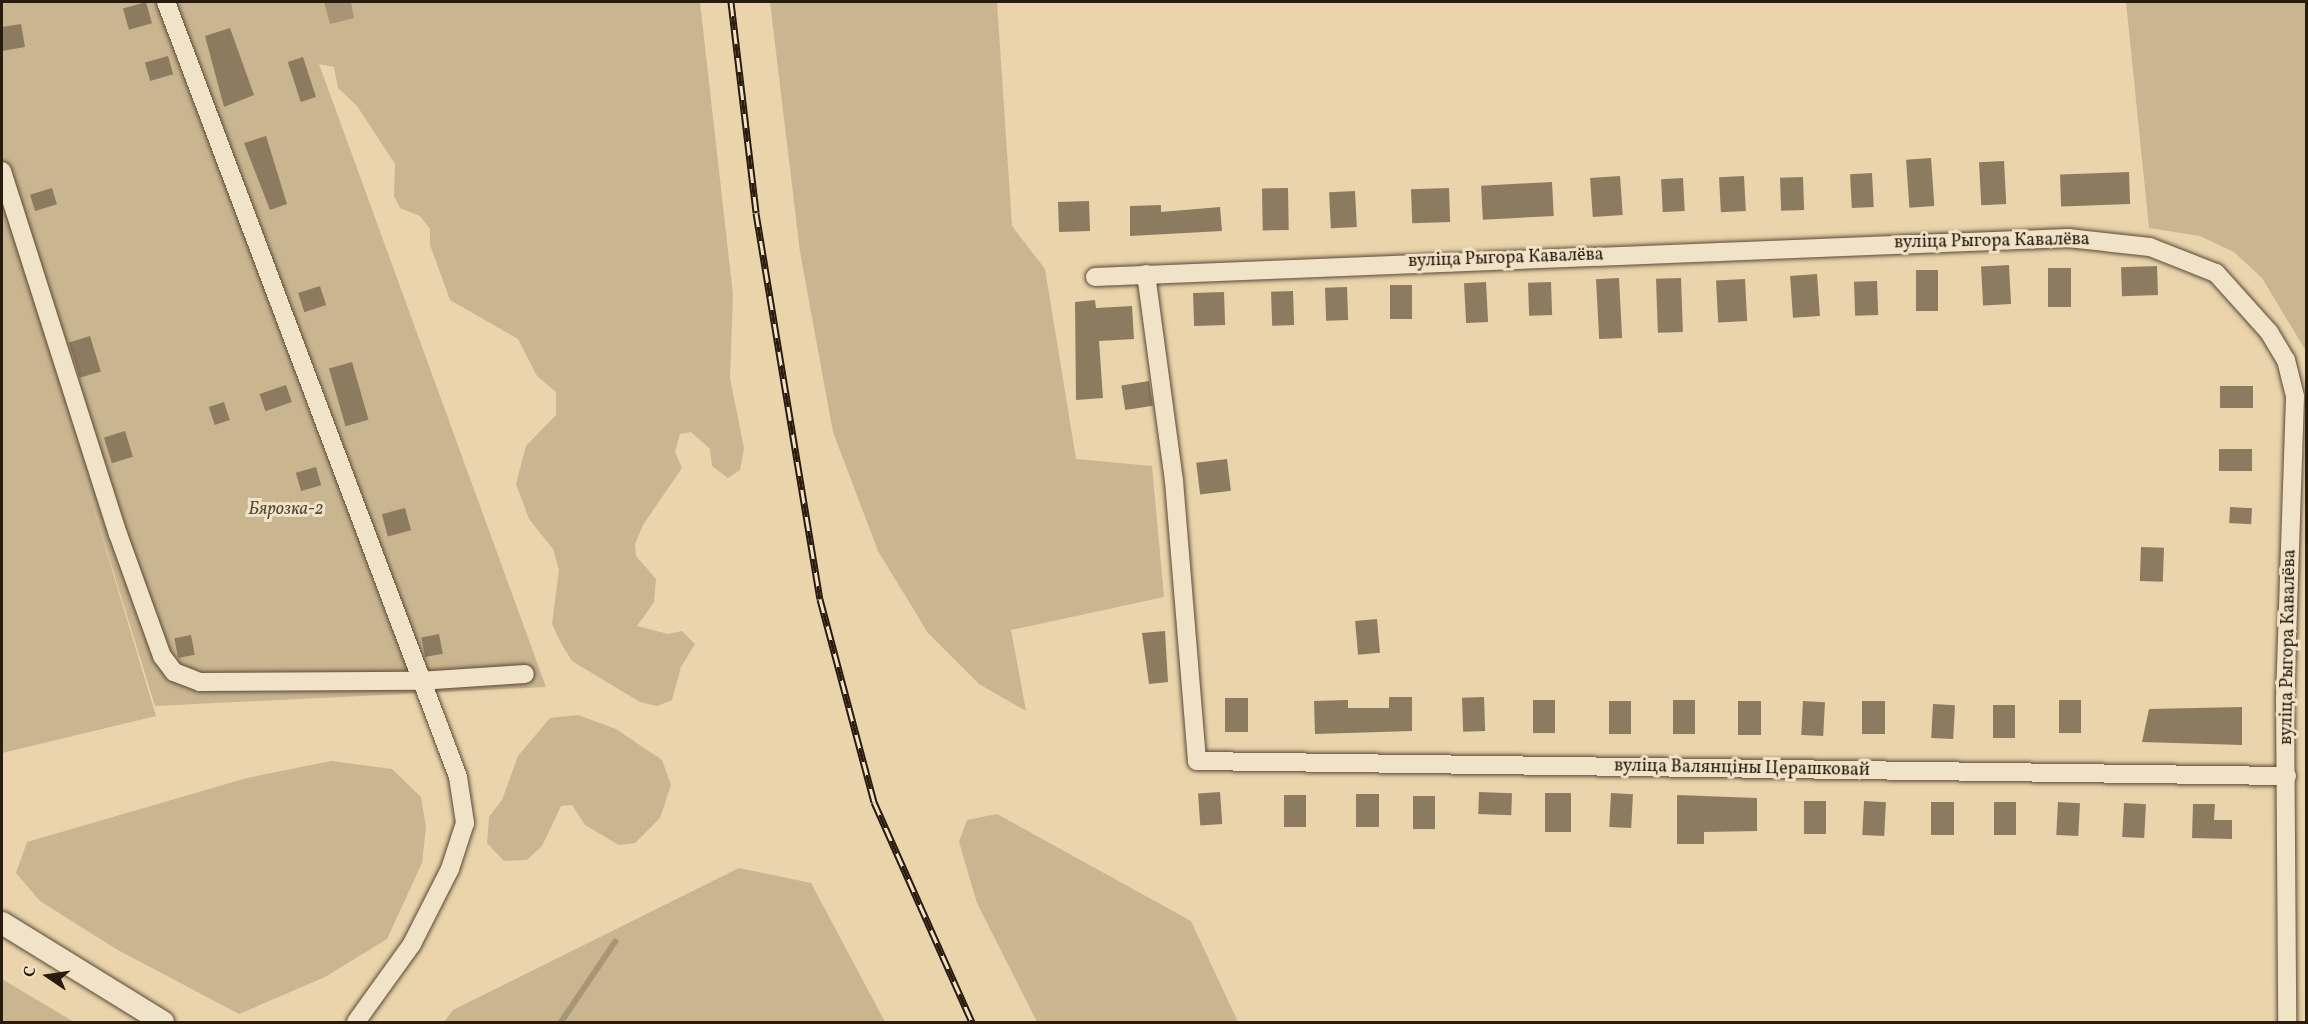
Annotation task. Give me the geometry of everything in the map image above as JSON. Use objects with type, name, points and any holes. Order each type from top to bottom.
[{"type":"street","points":[[166,2],[419,681],[458,777],[465,824],[450,869],[412,944],[357,1023]]},
{"type":"street","points":[[2,171],[165,664],[200,682],[419,681],[525,674]]},
{"type":"street","name":"вуліца Рыгора Кавалёва","points":[[1095,277],[2006,239],[2125,243],[2196,261],[2231,286],[2269,332],[2286,360],[2295,397],[2285,699],[2287,1023]]},
{"type":"street","name":"вуліца Валянціны Церашковай","points":[[1146,274],[1174,481],[1197,761],[2287,777]]},
{"type":"street","points":[[2,923],[163,1023]]},
{"type":"green space","name":"Бярозка-2","points":[[2,2],[700,2],[733,295],[730,378],[744,448],[740,470],[728,478],[712,466],[710,449],[691,432],[680,434],[675,452],[682,468],[643,525],[635,544],[636,556],[656,579],[654,602],[637,626],[668,634],[682,631],[695,644],[681,667],[672,700],[657,706],[640,702],[572,661],[562,645],[552,624],[559,570],[553,549],[529,519],[516,484],[526,446],[556,415],[556,392],[537,376],[518,339],[450,300],[430,245],[430,229],[420,216],[400,208],[394,196],[395,164],[357,106],[338,88],[334,67],[319,64],[546,687],[155,706],[82,470],[156,716],[2,753]]},
{"type":"green space","points":[[770,2],[997,2],[1012,226],[1045,269],[1076,459],[1152,466],[1164,597],[1011,630],[1026,711],[979,684],[928,633],[878,551],[833,432],[800,252]]},
{"type":"green space","points":[[2126,2],[2306,2],[2306,351],[2262,278],[2234,252],[2200,236],[2149,228]]},
{"type":"green space","points":[[578,715],[616,729],[662,760],[671,785],[660,818],[635,843],[619,845],[585,825],[572,805],[561,806],[542,846],[527,860],[504,861],[487,843],[489,817],[502,800],[518,756],[550,718]]},
{"type":"green space","points":[[331,761],[392,769],[421,797],[426,827],[422,863],[387,939],[325,977],[239,1014],[116,949],[40,901],[16,873],[27,842],[247,778]]},
{"type":"green space","points":[[997,814],[1191,921],[1238,1022],[1037,1022],[977,903],[959,842],[967,820]]},
{"type":"green space","points":[[739,868],[811,883],[885,1022],[444,1022],[453,1010]]},
{"type":"green space","points":[[2,979],[74,1022],[2,1022]]},
{"type":"shaded area","points":[[324,2],[351,2],[354,18],[330,24]]},
{"type":"building","points":[[146,2],[152,23],[129,30],[123,9]]},
{"type":"building","points":[[21,24],[25,47],[2,51],[2,27]]},
{"type":"building","points":[[230,28],[254,95],[224,107],[205,36]]},
{"type":"building","points":[[168,56],[173,74],[150,81],[145,63]]},
{"type":"building","points":[[303,57],[316,97],[301,102],[288,62]]},
{"type":"building","points":[[266,136],[287,204],[270,210],[244,143]]},
{"type":"building","points":[[1931,158],[1934,206],[1909,208],[1906,160]]},
{"type":"building","points":[[2004,161],[2006,204],[1981,205],[1979,162]]},
{"type":"building","points":[[2129,172],[2130,204],[2061,206],[2060,174]]},
{"type":"building","points":[[1872,173],[1874,207],[1852,208],[1850,174]]},
{"type":"building","points":[[1620,176],[1623,215],[1593,217],[1590,178]]},
{"type":"building","points":[[1744,176],[1746,211],[1721,212],[1719,177]]},
{"type":"building","points":[[1803,177],[1804,210],[1781,211],[1780,178]]},
{"type":"building","points":[[1683,178],[1685,211],[1663,212],[1661,179]]},
{"type":"building","points":[[1552,182],[1554,216],[1483,220],[1481,186]]},
{"type":"building","points":[[52,188],[57,204],[35,211],[30,195]]},
{"type":"building","points":[[1262,188],[1288,188],[1289,230],[1263,230]]},
{"type":"building","points":[[1449,188],[1450,222],[1412,223],[1411,189]]},
{"type":"building","points":[[1355,191],[1357,227],[1331,228],[1329,192]]},
{"type":"building","points":[[1089,201],[1090,231],[1059,232],[1058,202]]},
{"type":"building","points":[[1161,205],[1161,212],[1220,207],[1222,231],[1130,236],[1130,206]]},
{"type":"building","points":[[2009,265],[2011,304],[1983,305],[1981,266]]},
{"type":"building","points":[[2157,266],[2158,295],[2122,296],[2121,267]]},
{"type":"building","points":[[2048,268],[2071,268],[2071,307],[2048,307]]},
{"type":"building","points":[[1916,270],[1938,270],[1938,311],[1916,311]]},
{"type":"building","points":[[1817,274],[1820,316],[1793,318],[1790,276]]},
{"type":"building","points":[[1619,278],[1622,338],[1599,339],[1596,279]]},
{"type":"building","points":[[1681,278],[1683,332],[1658,333],[1656,279]]},
{"type":"building","points":[[1745,279],[1747,321],[1718,322],[1716,281]]},
{"type":"building","points":[[1877,281],[1878,315],[1855,316],[1854,282]]},
{"type":"building","points":[[1486,282],[1488,322],[1466,323],[1464,283]]},
{"type":"building","points":[[1551,282],[1552,315],[1529,316],[1528,283]]},
{"type":"building","points":[[1390,285],[1412,285],[1412,319],[1390,319]]},
{"type":"building","points":[[320,286],[326,305],[304,312],[298,293]]},
{"type":"building","points":[[1347,287],[1348,320],[1326,321],[1325,288]]},
{"type":"building","points":[[1293,291],[1294,325],[1272,326],[1271,292]]},
{"type":"building","points":[[1224,292],[1225,325],[1194,326],[1193,293]]},
{"type":"building","points":[[1095,300],[1096,308],[1132,306],[1134,339],[1099,341],[1103,398],[1076,400],[1075,302]]},
{"type":"building","points":[[90,336],[101,371],[80,378],[69,342]]},
{"type":"building","points":[[352,362],[369,420],[345,426],[329,369]]},
{"type":"building","points":[[1149,381],[1153,406],[1125,410],[1121,385]]},
{"type":"building","points":[[286,385],[292,402],[265,411],[260,394]]},
{"type":"building","points":[[2220,386],[2253,386],[2253,408],[2220,408]]},
{"type":"building","points":[[224,402],[230,420],[215,425],[209,407]]},
{"type":"building","points":[[125,431],[133,457],[112,463],[104,437]]},
{"type":"building","points":[[2219,449],[2252,449],[2252,471],[2219,471]]},
{"type":"building","points":[[1227,459],[1231,491],[1200,495],[1196,463]]},
{"type":"building","points":[[316,467],[321,485],[301,491],[296,473]]},
{"type":"building","points":[[2230,507],[2252,508],[2251,524],[2229,523]]},
{"type":"building","points":[[405,508],[411,530],[388,536],[382,514]]},
{"type":"building","points":[[2141,547],[2164,548],[2163,582],[2140,581]]},
{"type":"building","points":[[1377,619],[1380,653],[1358,655],[1355,621]]},
{"type":"building","points":[[1165,631],[1168,682],[1149,684],[1142,633]]},
{"type":"building","points":[[439,634],[443,654],[425,657],[421,637]]},
{"type":"building","points":[[191,635],[195,655],[178,658],[174,638]]},
{"type":"building","points":[[1389,697],[1412,697],[1412,731],[1315,734],[1314,701],[1348,700],[1348,708],[1389,708]]},
{"type":"building","points":[[1484,697],[1485,731],[1463,732],[1462,698]]},
{"type":"building","points":[[1225,698],[1248,698],[1248,732],[1225,732]]},
{"type":"building","points":[[1533,700],[1555,700],[1555,733],[1533,733]]},
{"type":"building","points":[[1673,700],[1695,700],[1695,734],[1673,734]]},
{"type":"building","points":[[2059,700],[2081,700],[2081,733],[2059,733]]},
{"type":"building","points":[[1609,701],[1631,701],[1631,734],[1609,734]]},
{"type":"building","points":[[1738,701],[1761,701],[1761,735],[1738,735]]},
{"type":"building","points":[[1803,701],[1825,702],[1823,736],[1801,735]]},
{"type":"building","points":[[1862,701],[1885,701],[1885,734],[1862,734]]},
{"type":"building","points":[[1933,704],[1955,705],[1953,739],[1931,738]]},
{"type":"building","points":[[1993,705],[2015,705],[2015,738],[1993,738]]},
{"type":"building","points":[[2242,707],[2242,745],[2142,742],[2149,709]]},
{"type":"building","points":[[1220,792],[1222,824],[1200,825],[1198,794]]},
{"type":"building","points":[[1479,792],[1512,793],[1511,815],[1478,814]]},
{"type":"building","points":[[1545,793],[1571,793],[1571,832],[1545,832]]},
{"type":"building","points":[[1611,793],[1633,794],[1631,828],[1609,827]]},
{"type":"building","points":[[1356,794],[1379,794],[1379,827],[1356,827]]},
{"type":"building","points":[[1284,795],[1306,795],[1306,827],[1284,827]]},
{"type":"building","points":[[1677,795],[1757,798],[1757,831],[1704,832],[1704,844],[1677,844]]},
{"type":"building","points":[[1413,796],[1435,796],[1435,829],[1413,829]]},
{"type":"building","points":[[1804,801],[1826,801],[1826,834],[1804,834]]},
{"type":"building","points":[[1864,801],[1886,802],[1884,836],[1862,835]]},
{"type":"building","points":[[1931,802],[1954,802],[1954,835],[1931,835]]},
{"type":"building","points":[[1994,802],[2016,802],[2016,835],[1994,835]]},
{"type":"building","points":[[2058,802],[2080,803],[2078,836],[2056,835]]},
{"type":"building","points":[[2124,803],[2146,804],[2144,838],[2122,837]]},
{"type":"building","points":[[2193,804],[2215,804],[2214,820],[2232,820],[2232,839],[2192,838]]},
{"type":"waterway","points":[[561,1022],[615,942]]},
{"type":"railway","points":[[731,2],[756,213],[820,599],[874,802],[972,1022]]}]
